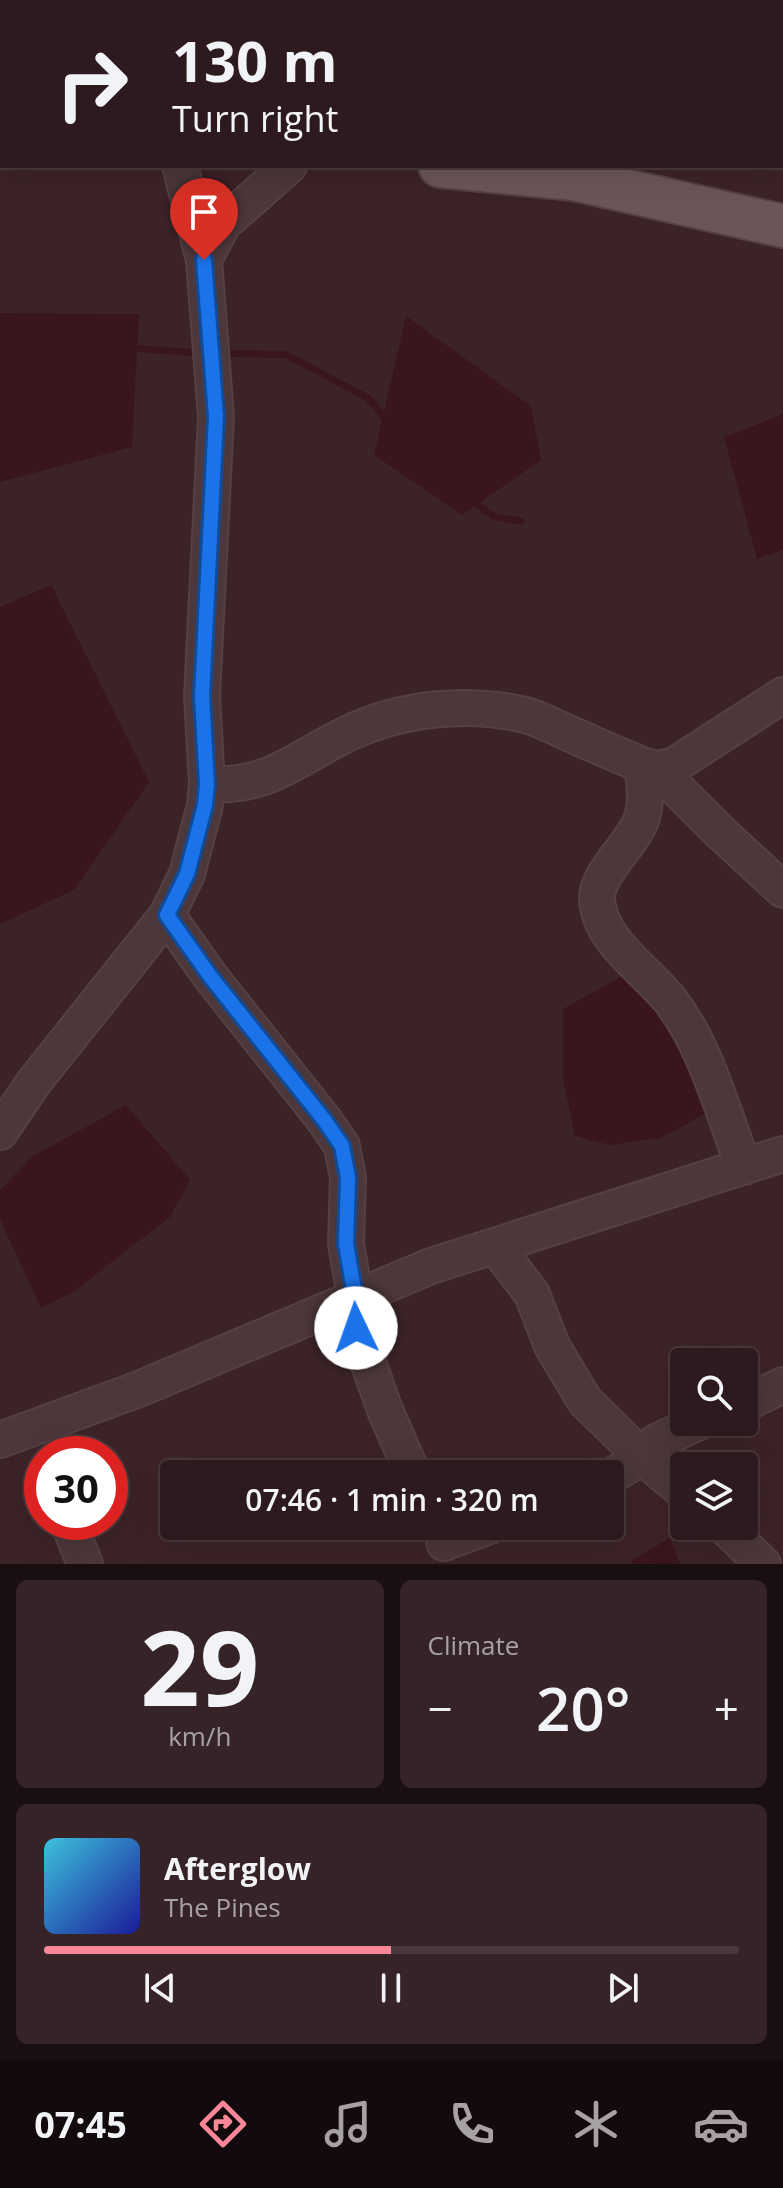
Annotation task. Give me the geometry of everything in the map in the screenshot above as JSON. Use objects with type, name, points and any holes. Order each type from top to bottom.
[{"type":"main road","points":[[483,168],[590,173],[783,226]]},
{"type":"street","points":[[0,1132],[34,1082],[167,915],[187,874],[205,805],[207,784],[202,696],[216,417],[204,260],[181,168]]},
{"type":"street","points":[[204,260],[223,224],[287,168]]},
{"type":"street","points":[[650,767],[673,766],[781,701]]},
{"type":"street","points":[[207,784],[232,786],[261,780],[348,734],[422,711],[457,707],[526,715],[650,767],[783,890]]},
{"type":"street","points":[[650,767],[643,815],[632,837],[609,868],[597,895],[601,919],[610,935],[669,999],[690,1032],[707,1066],[744,1167]]},
{"type":"street","points":[[167,915],[210,976],[342,1146],[348,1178],[346,1244],[355,1296],[356,1328],[385,1410],[407,1460]]},
{"type":"street","points":[[38,1436],[139,1389],[431,1266],[783,1154]]},
{"type":"street","points":[[496,1247],[532,1294],[552,1346],[585,1401],[670,1480]]},
{"type":"street","points":[[758,1397],[783,1385]]},
{"type":"street","points":[[624,1468],[656,1442],[670,1435]]},
{"type":"street","points":[[75,1540],[85,1564]]},
{"type":"street","points":[[738,1540],[763,1564]]},
{"type":"shaded area","points":[[0,313],[139,314],[132,447],[0,482]]},
{"type":"shaded area","points":[[406,316],[531,406],[541,460],[462,515],[374,455]]},
{"type":"shaded area","points":[[783,414],[783,550],[757,559],[724,437]]},
{"type":"shaded area","points":[[51,585],[149,782],[74,890],[0,924],[0,607]]},
{"type":"shaded area","points":[[635,969],[680,1018],[711,1111],[660,1138],[610,1145],[575,1136],[563,1078],[563,1009]]},
{"type":"shaded area","points":[[126,1105],[190,1180],[170,1217],[73,1292],[41,1308],[0,1219],[0,1190],[33,1156]]},
{"type":"shaded area","points":[[670,1538],[680,1564],[631,1564],[634,1559]]},
{"type":"waterway","points":[[130,348],[201,353]]},
{"type":"waterway","points":[[222,353],[287,355],[368,398],[388,422]]},
{"type":"waterway","points":[[472,501],[495,517],[521,521]]},
{"type":"route","points":[[204,260],[216,417],[202,696],[207,784],[205,805],[187,874],[167,915],[210,976],[342,1146],[348,1178],[346,1244],[355,1296],[356,1328]]}]
